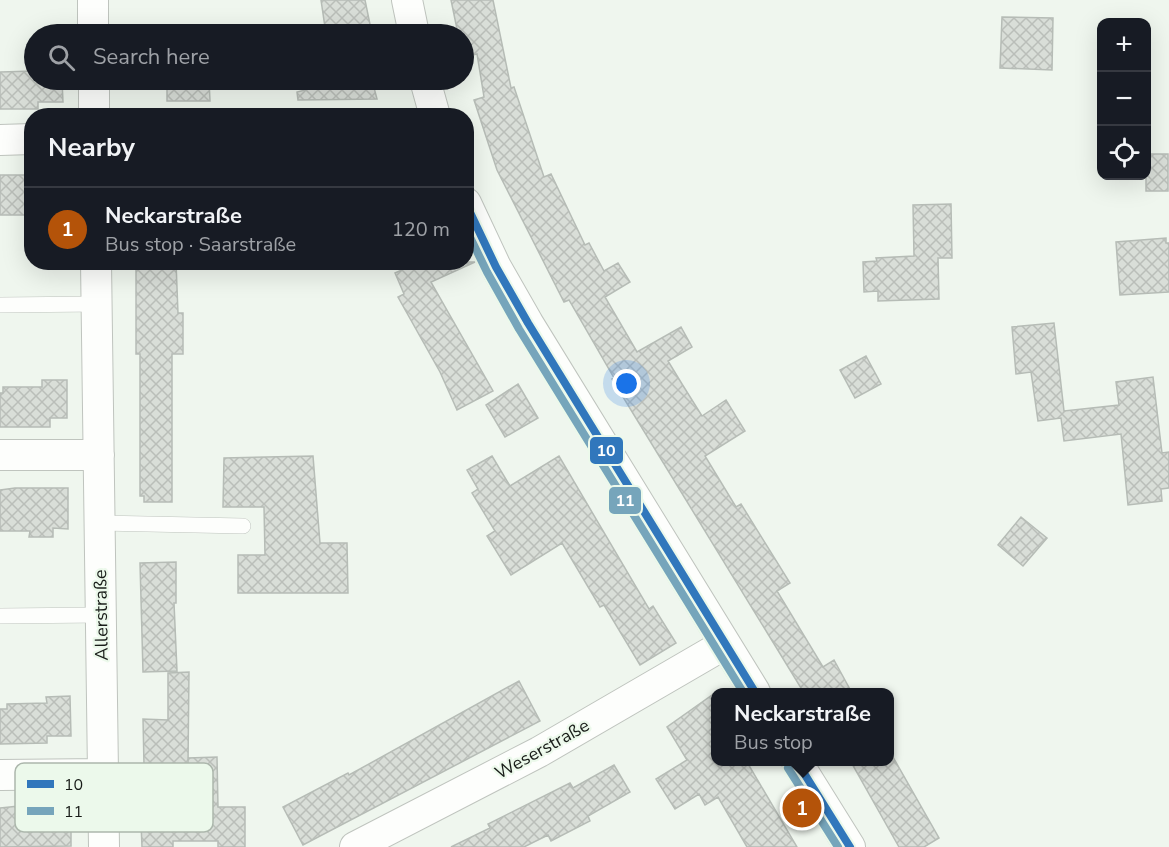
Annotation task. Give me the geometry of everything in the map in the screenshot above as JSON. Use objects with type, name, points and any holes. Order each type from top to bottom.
[{"type":"street","points":[[93,0],[93,24]]},
{"type":"street","points":[[407,0],[412,24]]},
{"type":"street","points":[[94,90],[94,108]]},
{"type":"street","points":[[428,90],[433,108]]},
{"type":"street","points":[[0,140],[24,139]]},
{"type":"street","points":[[474,220],[496,267],[528,322],[752,688]]},
{"type":"street","name":"Allerstraße","points":[[96,270],[103,763]]},
{"type":"street","points":[[0,455],[99,455]]},
{"type":"street","name":"Weserstraße","points":[[355,847],[539,753],[725,644]]},
{"type":"street","points":[[799,766],[850,847]]},
{"type":"street","points":[[0,775],[15,775]]},
{"type":"street","name":"Allerstraße","points":[[104,832],[104,847]]},
{"type":"lane","points":[[0,305],[97,304]]},
{"type":"lane","points":[[100,523],[243,526]]},
{"type":"lane","points":[[0,616],[100,615]]},
{"type":"building","points":[[321,0],[365,0],[370,24],[325,24]]},
{"type":"building","points":[[451,0],[493,0],[511,88],[514,87],[544,177],[551,174],[585,245],[589,243],[604,271],[618,263],[630,282],[605,297],[637,352],[681,327],[692,347],[668,361],[682,384],[702,416],[726,400],[745,431],[705,456],[736,507],[741,504],[790,583],[777,591],[823,667],[834,660],[849,688],[801,688],[612,379],[614,378],[569,300],[564,302],[497,170],[474,100],[484,97],[477,54],[474,55],[474,24],[456,24]]},
{"type":"building","points":[[1002,17],[1053,18],[1052,70],[1000,68]]},
{"type":"building","points":[[24,71],[24,90],[62,90],[63,102],[38,102],[38,108],[0,109],[0,72]]},
{"type":"building","points":[[167,90],[209,90],[210,101],[167,101]]},
{"type":"building","points":[[375,90],[377,99],[298,100],[297,92]]},
{"type":"building","points":[[1151,154],[1168,154],[1168,191],[1146,191],[1146,180],[1151,180]]},
{"type":"building","points":[[0,175],[24,175],[24,215],[0,215]]},
{"type":"building","points":[[951,204],[952,258],[938,258],[939,299],[878,301],[878,291],[864,292],[863,262],[877,261],[876,258],[914,256],[913,205]]},
{"type":"building","points":[[1166,238],[1166,243],[1169,243],[1169,292],[1120,295],[1116,242]]},
{"type":"building","points":[[136,270],[176,270],[178,313],[183,313],[183,354],[172,354],[172,502],[144,502],[144,496],[140,496],[140,354],[136,354]]},
{"type":"building","points":[[402,270],[457,270],[431,282],[493,391],[457,410],[440,372],[398,297],[404,294],[395,273]]},
{"type":"building","points":[[1054,323],[1064,411],[1119,405],[1116,382],[1153,377],[1162,453],[1169,452],[1169,488],[1161,489],[1162,501],[1128,505],[1121,434],[1064,441],[1061,418],[1038,421],[1031,372],[1016,374],[1012,327]]},
{"type":"building","points":[[866,356],[881,384],[855,398],[840,370]]},
{"type":"building","points":[[42,380],[67,380],[67,418],[50,418],[50,427],[0,427],[0,393],[3,393],[3,387],[42,387]]},
{"type":"building","points":[[518,384],[538,418],[505,437],[486,405]]},
{"type":"building","points":[[313,456],[320,543],[347,543],[348,593],[238,593],[238,555],[265,555],[264,507],[223,507],[224,458]]},
{"type":"building","points":[[492,456],[510,486],[559,456],[649,609],[653,606],[676,643],[640,665],[604,605],[600,607],[562,543],[511,575],[487,536],[495,531],[472,493],[478,489],[467,470]]},
{"type":"building","points":[[68,488],[68,529],[53,528],[53,537],[29,537],[30,531],[0,531],[0,490]]},
{"type":"building","points":[[1021,517],[1047,538],[1023,566],[998,545]]},
{"type":"building","points":[[176,562],[176,603],[174,603],[177,671],[143,672],[140,563]]},
{"type":"building","points":[[189,672],[188,763],[144,763],[143,719],[168,720],[168,673]]},
{"type":"building","points":[[519,681],[540,721],[303,845],[283,807],[348,773],[349,775]]},
{"type":"building","points":[[70,696],[71,736],[47,736],[47,743],[0,744],[0,709],[7,709],[7,704],[47,703],[46,697]]},
{"type":"building","points":[[711,696],[711,766],[749,766],[797,847],[747,847],[718,797],[705,805],[699,794],[675,809],[656,779],[687,760],[667,727]]},
{"type":"building","points":[[217,757],[218,807],[245,807],[245,847],[218,847],[218,841],[173,841],[173,847],[142,847],[141,832],[213,832],[213,763],[188,763],[188,758]]},
{"type":"building","points":[[894,759],[939,838],[924,847],[899,847],[853,766],[894,766]]},
{"type":"building","points":[[614,765],[630,792],[588,816],[590,821],[551,841],[548,835],[524,847],[451,847],[490,828],[488,824],[570,783],[573,788]]},
{"type":"building","points":[[15,806],[15,832],[71,832],[71,846],[0,847],[0,808]]},
{"type":"transit line","name":"10","points":[[474,221],[496,267],[528,323],[753,688]]},
{"type":"transit line","name":"11","points":[[474,245],[519,329],[741,688]]},
{"type":"transit line","name":"10","points":[[799,766],[850,847]]},
{"type":"transit line","name":"11","points":[[788,768],[838,847]]},
{"type":"place","name":"Neckarstraße","points":[[802,808]]}]
